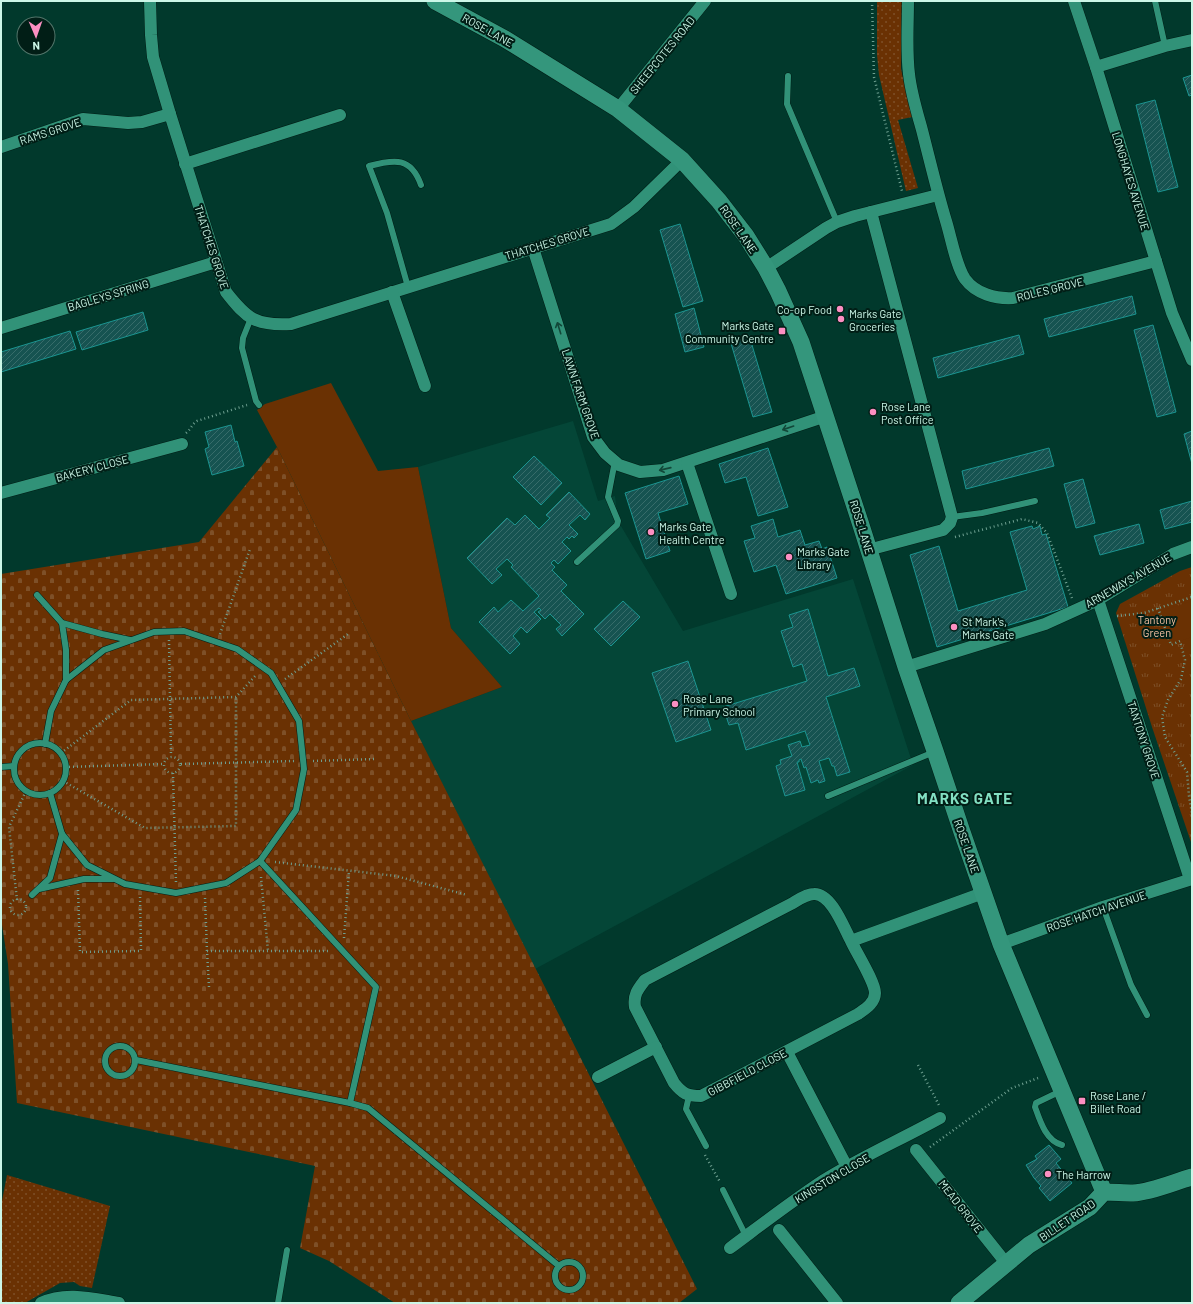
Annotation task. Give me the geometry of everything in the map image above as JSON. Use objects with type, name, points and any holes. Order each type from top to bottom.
[{"type":"street","name":"THATCHES GROVE","points":[[150,1],[153,57],[226,292],[236,305],[251,318],[261,322],[274,325],[291,324],[611,224],[634,207],[682,160]]},
{"type":"street","name":"ROSE LANE","points":[[435,1],[505,39],[618,109],[682,160],[724,207],[746,236],[766,268],[801,342],[906,667],[1001,944],[1063,1090],[1104,1192]]},
{"type":"street","name":"SHEEPCOTES ROAD","points":[[618,109],[705,1]]},
{"type":"street","name":"ROLES GROVE","points":[[908,1],[909,76],[938,195],[960,271],[971,286],[991,297],[1003,299],[1022,296],[1156,261]]},
{"type":"street","name":"LONGHAYES AVENUE","points":[[1074,1],[1096,67],[1172,313],[1192,360]]},
{"type":"street","points":[[1096,67],[1165,46],[1192,40]]},
{"type":"street","name":"RAMS GROVE","points":[[1,147],[83,119],[128,123],[142,122],[170,114]]},
{"type":"street","points":[[185,164],[340,114]]},
{"type":"street","points":[[766,268],[837,222],[938,195]]},
{"type":"street","points":[[868,550],[943,530],[950,523],[952,517],[871,212]]},
{"type":"street","name":"LAWN FARM GROVE","points":[[533,248],[593,437],[605,453],[619,465],[640,472],[663,470],[826,416]]},
{"type":"street","name":"BAGLEYS SPRING","points":[[1,328],[216,262]]},
{"type":"street","points":[[392,292],[425,386]]},
{"type":"street","name":"BAKERY CLOSE","points":[[1,493],[184,441]]},
{"type":"street","points":[[687,463],[731,594]]},
{"type":"street","name":"ARNEWAYS AVENUE","points":[[906,667],[1045,624],[1098,600],[1173,554],[1192,547]]},
{"type":"street","name":"TANTONY GROVE","points":[[1098,600],[1191,879]]},
{"type":"street","name":"ROSE HATCH AVENUE","points":[[1001,944],[1103,907],[1191,879]]},
{"type":"street","points":[[851,941],[983,892]]},
{"type":"street","name":"GIBBFIELD CLOSE","points":[[815,894],[830,902],[873,985],[875,993],[874,999],[869,1006],[858,1014],[701,1096],[689,1096],[681,1091],[674,1083],[656,1047],[635,1007],[634,999],[637,989],[645,980],[808,895],[815,894]]},
{"type":"street","points":[[598,1077],[656,1047]]},
{"type":"street","points":[[787,1052],[847,1167]]},
{"type":"street","name":"KINGSTON CLOSE","points":[[730,1248],[824,1180],[941,1114]]},
{"type":"street","name":"MEAD GROVE","points":[[918,1152],[1006,1263]]},
{"type":"street","name":"BILLET ROAD","points":[[959,1303],[1029,1245],[1090,1207],[1104,1192],[1132,1193],[1144,1191],[1192,1177]]},
{"type":"street","points":[[779,1230],[837,1303]]},
{"type":"street","points":[[41,1303],[52,1298],[81,1297],[120,1303]]},
{"type":"lane","points":[[1155,1],[1165,46]]},
{"type":"lane","points":[[788,76],[788,104],[837,222]]},
{"type":"lane","points":[[408,287],[387,213],[370,166],[388,161],[399,162],[411,168],[417,174],[421,186]]},
{"type":"lane","points":[[251,318],[243,338],[242,348],[257,403]]},
{"type":"lane","points":[[577,562],[617,525],[618,521],[608,497],[615,461]]},
{"type":"lane","points":[[952,517],[982,514],[1035,501]]},
{"type":"lane","points":[[37,595],[62,623],[102,634],[132,640]]},
{"type":"lane","points":[[45,744],[51,711],[66,680],[66,650],[62,623]]},
{"type":"lane","points":[[50,793],[62,834],[88,865],[125,884],[176,893],[226,883],[260,861],[296,810],[304,769],[298,721],[270,673],[238,649],[184,632],[154,632],[104,650],[66,680]]},
{"type":"lane","points":[[34,744],[45,744],[54,747],[61,753],[65,761],[66,772],[60,786],[50,793],[41,795],[32,794],[26,791],[16,780],[14,766],[19,754],[26,748],[34,744]]},
{"type":"lane","points":[[828,796],[935,751]]},
{"type":"lane","points":[[1,767],[14,766]]},
{"type":"lane","points":[[32,895],[50,878],[62,834]]},
{"type":"lane","points":[[260,861],[376,987],[350,1103]]},
{"type":"lane","points":[[39,889],[78,880],[114,879]]},
{"type":"lane","points":[[1103,907],[1131,985],[1147,1015]]},
{"type":"lane","points":[[120,1045],[131,1049],[136,1060],[132,1071],[128,1074],[120,1076],[110,1073],[105,1065],[105,1060],[109,1050],[114,1046],[120,1045]]},
{"type":"lane","points":[[136,1060],[350,1103],[368,1108],[559,1266]]},
{"type":"lane","points":[[1062,1145],[1057,1144],[1046,1132],[1035,1107],[1036,1103],[1063,1090]]},
{"type":"lane","points":[[689,1096],[686,1109],[706,1146]]},
{"type":"lane","points":[[723,1190],[746,1236]]},
{"type":"lane","points":[[278,1303],[287,1250]]},
{"type":"lane","points":[[568,1262],[578,1265],[583,1274],[580,1284],[571,1289],[562,1288],[556,1281],[555,1277],[556,1269],[559,1266],[568,1262]]},
{"type":"path","points":[[872,1],[874,77],[905,203]]},
{"type":"path","points":[[184,441],[184,434],[197,421],[257,403]]},
{"type":"path","points":[[948,539],[1022,519],[1038,523],[1047,533],[1076,610]]},
{"type":"path","points":[[217,642],[250,549]]},
{"type":"path","points":[[1103,617],[1144,613],[1192,597]]},
{"type":"path","points":[[1158,608],[1171,645],[1180,641],[1185,660],[1181,679],[1168,700],[1162,717],[1165,737],[1187,772],[1192,813]]},
{"type":"path","points":[[168,632],[171,756]]},
{"type":"path","points":[[277,684],[348,634]]},
{"type":"path","points":[[63,781],[145,828],[236,826],[236,697],[263,667]]},
{"type":"path","points":[[61,753],[131,700],[236,697]]},
{"type":"path","points":[[171,756],[166,759],[164,764],[167,772],[173,773],[179,770],[181,764]]},
{"type":"path","points":[[171,756],[178,759],[181,764]]},
{"type":"path","points":[[181,764],[374,759]]},
{"type":"path","points":[[66,767],[164,764]]},
{"type":"path","points":[[173,773],[176,893]]},
{"type":"path","points":[[17,900],[9,827],[26,791]]},
{"type":"path","points":[[268,951],[260,861],[396,876],[467,895]]},
{"type":"path","points":[[207,951],[343,951],[349,871]]},
{"type":"path","points":[[78,880],[80,952],[141,951],[140,887]]},
{"type":"path","points":[[205,887],[209,987]]},
{"type":"path","points":[[14,900],[17,900],[23,902],[25,906],[24,911],[20,915],[14,914],[10,905],[14,900]]},
{"type":"path","points":[[918,1064],[941,1114]]},
{"type":"path","points":[[918,1152],[953,1131],[1012,1088],[1038,1078]]},
{"type":"path","points":[[950,1126],[953,1131]]},
{"type":"path","points":[[706,1146],[704,1154],[723,1190]]},
{"type":"shaded area","name":"Rose Lane Primary School","points":[[573,421],[598,501],[615,496],[618,521],[683,631],[853,579],[913,765],[535,969],[411,721],[502,687],[451,628],[418,467]]},
{"type":"green space","points":[[877,1],[902,1],[901,69],[912,117],[898,120],[918,188],[906,191],[879,75],[877,55]]},
{"type":"green space","points":[[331,383],[378,471],[418,467],[451,628],[502,687],[411,721],[277,447],[257,410],[265,404]]},
{"type":"green space","points":[[277,447],[411,721],[697,1289],[679,1303],[395,1303],[329,1261],[300,1248],[315,1166],[17,1103],[8,964],[1,918],[1,574],[199,542]]},
{"type":"green space","name":"Tantony Green","points":[[1192,567],[1192,845],[1152,727],[1116,613],[1120,604],[1180,571]]},
{"type":"green space","points":[[1192,601],[1192,637],[1174,643],[1164,610]]},
{"type":"green space","points":[[7,1175],[110,1206],[92,1288],[80,1286],[74,1282],[60,1283],[25,1303],[1,1303],[1,1206]]},
{"type":"building","points":[[1192,75],[1192,95],[1189,96],[1183,78]]},
{"type":"building","points":[[1155,100],[1178,187],[1158,192],[1136,105]]},
{"type":"building","points":[[680,224],[703,301],[683,307],[660,230]]},
{"type":"building","points":[[1132,296],[1136,314],[1049,337],[1044,319]]},
{"type":"building","points":[[694,308],[704,347],[685,352],[675,314]]},
{"type":"building","points":[[143,312],[148,330],[82,350],[76,332]]},
{"type":"building","points":[[1153,325],[1176,412],[1157,417],[1134,330]]},
{"type":"building","points":[[70,331],[76,349],[1,372],[1,352]]},
{"type":"building","points":[[749,335],[772,412],[753,417],[730,340]]},
{"type":"building","points":[[1019,335],[1024,354],[938,378],[933,358]]},
{"type":"building","points":[[231,425],[235,442],[237,441],[244,466],[212,475],[205,449],[209,447],[205,432]]},
{"type":"building","points":[[1192,431],[1192,464],[1184,434]]},
{"type":"building","points":[[768,448],[788,507],[758,516],[746,477],[725,483],[719,464]]},
{"type":"building","points":[[1049,448],[1054,466],[966,489],[962,471]]},
{"type":"building","points":[[534,456],[562,483],[541,505],[513,477]]},
{"type":"building","name":"Marks Gate Health Centre","points":[[679,476],[688,504],[658,513],[670,551],[646,559],[625,493]]},
{"type":"building","points":[[1083,479],[1095,523],[1076,528],[1064,484]]},
{"type":"building","points":[[569,492],[590,514],[585,520],[580,515],[569,525],[578,534],[574,538],[572,536],[569,539],[567,537],[562,542],[571,551],[558,564],[554,560],[551,563],[555,567],[552,570],[567,585],[561,591],[584,614],[562,636],[556,629],[561,625],[550,614],[545,619],[538,612],[541,610],[539,608],[534,612],[541,619],[527,633],[521,627],[513,636],[520,644],[510,654],[479,622],[494,607],[498,612],[511,600],[523,611],[539,596],[511,567],[513,565],[507,559],[496,569],[502,575],[492,584],[467,558],[507,518],[515,525],[525,515],[539,529],[550,518],[546,515]]},
{"type":"building","points":[[1192,501],[1192,522],[1165,529],[1160,510]]},
{"type":"building","name":"Marks Gate Library","points":[[773,519],[778,537],[800,530],[805,545],[819,541],[822,549],[827,547],[837,578],[786,594],[776,565],[754,572],[744,541],[755,538],[751,526]]},
{"type":"building","points":[[1139,524],[1144,543],[1100,555],[1094,536]]},
{"type":"building","points":[[1032,526],[1033,529],[1040,526],[1042,535],[1046,534],[1068,607],[937,647],[910,555],[939,546],[958,611],[1027,590],[1010,532]]},
{"type":"building","points":[[623,601],[640,617],[611,646],[594,629]]},
{"type":"building","points":[[808,609],[828,676],[854,668],[860,686],[826,697],[850,772],[837,776],[834,766],[832,766],[829,758],[819,761],[825,781],[819,783],[818,780],[811,783],[806,767],[804,768],[801,759],[797,762],[805,790],[785,796],[776,766],[781,764],[780,760],[792,756],[788,745],[800,741],[802,747],[810,745],[805,731],[746,750],[738,723],[729,725],[723,707],[807,681],[802,664],[793,667],[781,631],[793,627],[789,615]]},
{"type":"building","points":[[688,661],[711,730],[676,742],[652,673]]},
{"type":"building","name":"The Harrow","points":[[1049,1145],[1061,1159],[1056,1163],[1072,1183],[1050,1201],[1039,1188],[1041,1186],[1026,1165],[1037,1159],[1035,1156]]},
{"type":"place","name":"Co-op Food","points":[[840,309]]},
{"type":"place","name":"Marks Gate Groceries","points":[[841,319]]},
{"type":"place","name":"Marks Gate Community Centre","points":[[782,331]]},
{"type":"place","name":"Rose Lane Post Office","points":[[873,412]]},
{"type":"place","name":"Marks Gate Health Centre","points":[[651,532]]},
{"type":"place","name":"Marks Gate Library","points":[[789,557]]},
{"type":"place","name":"St Mark's, Marks Gate","points":[[954,627]]},
{"type":"place","name":"Rose Lane Primary School","points":[[675,704]]},
{"type":"place","name":"Rose Lane / Billet Road","points":[[1082,1101]]},
{"type":"place","name":"The Harrow","points":[[1048,1174]]},
{"type":"district","name":"MARKS GATE","points":[[965,798]]}]
